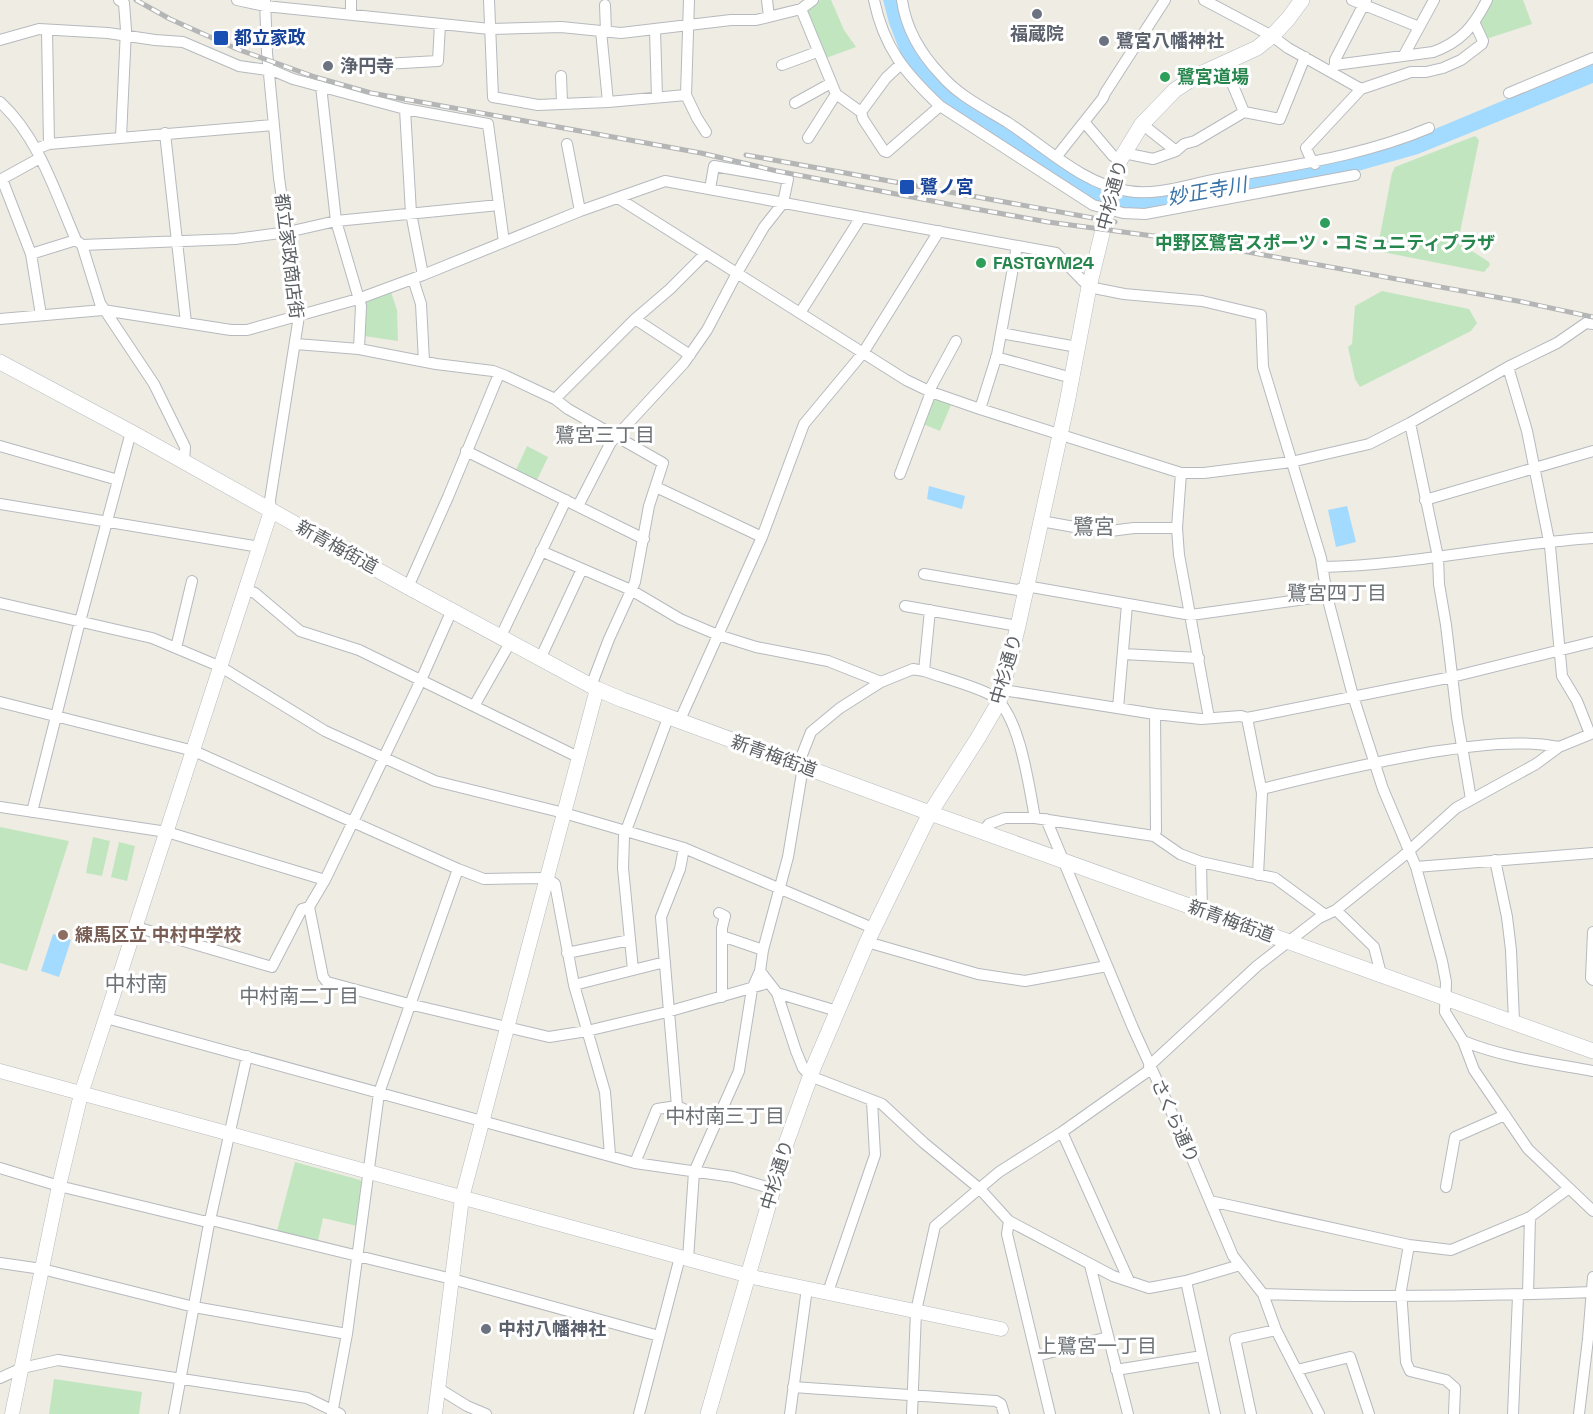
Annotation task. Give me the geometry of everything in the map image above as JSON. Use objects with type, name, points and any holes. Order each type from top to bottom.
[{"type":"main road","name":"中杉通り","points":[[708,1414],[747,1275],[810,1076],[867,942],[930,813],[978,738],[1001,696],[1060,435],[1105,208],[1122,157],[1142,124],[1175,90],[1198,75],[1257,48],[1288,19],[1302,0]]},
{"type":"main road","name":"新青梅街道","points":[[0,362],[594,687],[674,720],[1593,1051]]},
{"type":"street","points":[[119,0],[124,3],[125,35],[121,137]]},
{"type":"street","points":[[237,0],[296,4],[351,15],[490,29],[561,27],[621,33],[731,20],[756,21],[809,3],[817,52],[833,88],[861,112],[863,119],[884,151],[887,152],[940,106]]},
{"type":"street","points":[[351,0],[351,15]]},
{"type":"street","points":[[489,0],[494,97],[538,105],[686,95]]},
{"type":"street","points":[[689,0],[686,95],[706,132]]},
{"type":"street","points":[[767,0],[769,17]]},
{"type":"street","points":[[874,0],[881,29],[889,46],[901,64],[940,106],[1079,198],[1105,208],[1123,213],[1146,214],[1355,175]]},
{"type":"street","points":[[902,0],[914,39],[949,84],[1057,156],[1110,188],[1144,192],[1315,162],[1359,152],[1429,128]]},
{"type":"street","points":[[1057,156],[1103,98],[1166,0]]},
{"type":"street","points":[[1204,0],[1272,36],[1305,57],[1333,68],[1361,89]]},
{"type":"street","points":[[1352,0],[1365,3],[1419,27]]},
{"type":"street","points":[[1404,55],[1434,0]]},
{"type":"street","points":[[1333,68],[1433,52],[1448,47],[1475,24],[1486,0]]},
{"type":"street","name":"都立家政商店街","points":[[265,3],[273,124],[299,316],[281,422],[270,500],[271,511]]},
{"type":"street","points":[[1333,68],[1365,3]]},
{"type":"street","points":[[604,5],[603,31],[608,102]]},
{"type":"street","points":[[384,64],[438,61],[440,24]]},
{"type":"street","points":[[1315,162],[1306,148],[1361,89],[1411,72],[1434,70],[1461,60],[1482,44],[1483,40],[1475,24]]},
{"type":"street","points":[[0,40],[39,29],[183,42],[238,66],[269,71],[405,109],[488,124],[504,242]]},
{"type":"street","points":[[47,30],[49,144]]},
{"type":"street","points":[[655,30],[657,97]]},
{"type":"street","points":[[782,65],[817,52]]},
{"type":"street","points":[[1085,123],[1113,156],[1154,159],[1176,151],[1184,144],[1221,130],[1244,112],[1280,118],[1305,57]]},
{"type":"street","points":[[1509,93],[1593,58]]},
{"type":"street","points":[[861,112],[886,78],[901,64]]},
{"type":"street","points":[[1224,64],[1244,112]]},
{"type":"street","points":[[561,76],[562,103]]},
{"type":"street","points":[[321,86],[336,221],[361,306],[359,349]]},
{"type":"street","points":[[795,103],[833,88]]},
{"type":"street","points":[[808,138],[833,88]]},
{"type":"street","points":[[3,108],[38,154],[79,243],[103,310],[154,384],[185,447],[184,462]]},
{"type":"street","points":[[405,109],[411,213],[421,304],[424,361]]},
{"type":"street","points":[[41,315],[31,254],[1,179],[49,144],[273,124]]},
{"type":"street","points":[[1142,124],[1176,151]]},
{"type":"street","points":[[165,133],[186,323]]},
{"type":"street","points":[[567,144],[580,211]]},
{"type":"street","points":[[578,506],[611,442],[690,355],[707,330],[764,227],[783,203],[788,179],[714,166],[710,189]]},
{"type":"street","points":[[0,318],[103,310],[247,330],[358,299],[580,211],[665,181],[1056,253],[1089,287],[1124,294],[1202,301],[1261,315],[1263,367],[1323,567],[1327,596],[1353,696],[1374,762],[1416,867],[1442,961],[1446,982],[1445,1012],[1463,1041],[1474,1070],[1528,1149],[1593,1211]]},
{"type":"street","points":[[618,198],[906,380],[931,392],[980,409],[1180,473],[1204,473],[1291,462],[1369,444],[1508,367],[1557,343],[1586,322],[1593,324]]},
{"type":"street","points":[[31,254],[79,243],[235,239],[288,232],[336,221],[499,205]]},
{"type":"street","points":[[800,313],[861,217]]},
{"type":"street","points":[[633,970],[623,868],[626,830],[674,720],[718,635],[762,537],[804,424],[863,353],[939,231]]},
{"type":"street","points":[[980,409],[996,357],[1017,246]]},
{"type":"street","points":[[555,399],[635,319],[670,289],[705,254]]},
{"type":"street","points":[[635,319],[690,355]]},
{"type":"street","points":[[1001,333],[1077,347]]},
{"type":"street","points":[[900,474],[931,387],[956,340]]},
{"type":"street","points":[[296,344],[359,349],[499,374],[555,399],[663,463],[650,506],[635,582],[609,639],[594,687],[564,813],[462,1198],[435,1414]]},
{"type":"street","points":[[996,357],[1072,378]]},
{"type":"street","points":[[912,1414],[916,1311],[935,1226],[999,1172],[1062,1132],[1150,1067],[1257,966],[1324,914],[1336,910],[1456,808],[1536,764],[1559,747],[1592,734],[1577,701],[1562,676],[1549,541],[1527,431],[1508,367]]},
{"type":"street","points":[[408,587],[499,374]]},
{"type":"street","points":[[1410,423],[1438,558],[1439,584],[1471,799]]},
{"type":"street","points":[[32,812],[131,432]]},
{"type":"street","points":[[0,446],[118,480]]},
{"type":"street","points":[[466,451],[644,539]]},
{"type":"street","points":[[1425,500],[1593,451]]},
{"type":"street","points":[[1180,473],[1177,528],[1179,555],[1209,718]]},
{"type":"street","points":[[656,487],[762,537]]},
{"type":"street","points":[[474,706],[506,639],[541,551],[566,500]]},
{"type":"street","points":[[0,504],[260,547]]},
{"type":"street","points":[[12,1414],[59,1186],[81,1094],[271,511]]},
{"type":"street","points":[[1041,522],[1102,532],[1134,528],[1177,528]]},
{"type":"street","points":[[1323,567],[1438,558],[1549,541],[1593,538]]},
{"type":"street","points":[[541,551],[631,590],[680,619],[718,635],[756,647],[828,661],[881,682]]},
{"type":"street","points":[[541,657],[582,569]]},
{"type":"street","points":[[924,574],[1018,590],[1026,586],[1191,615],[1327,596]]},
{"type":"street","points":[[176,648],[192,581]]},
{"type":"street","points":[[246,590],[255,593],[300,631],[359,650],[578,757]]},
{"type":"street","points":[[0,603],[152,638],[221,668],[325,731],[435,781],[564,813],[684,848],[868,926]]},
{"type":"street","points":[[1118,708],[1127,605]]},
{"type":"street","points":[[905,606],[1018,626]]},
{"type":"street","points":[[452,610],[353,822],[309,907],[323,977],[327,982],[549,1037],[587,1031],[668,1012],[768,983]]},
{"type":"street","points":[[924,671],[930,610]]},
{"type":"street","points":[[639,1414],[659,1336],[684,1258],[694,1172],[739,1071],[752,989],[760,970],[763,950],[790,848],[801,766],[811,732],[840,708],[881,682],[913,669],[994,696],[1118,708],[1155,714],[1247,718],[1452,677],[1593,642]]},
{"type":"street","points":[[1123,654],[1199,658]]},
{"type":"street","name":"さくら通り","points":[[1001,696],[1016,733],[1040,819],[1061,860],[1150,1067],[1182,1134],[1233,1256],[1263,1294],[1276,1330],[1319,1414]]},
{"type":"street","points":[[0,702],[194,751],[484,879],[546,878],[555,884],[574,985],[605,1092],[610,1155]]},
{"type":"street","points":[[1154,836],[1156,831],[1155,714]]},
{"type":"street","points":[[1247,718],[1262,789],[1258,875]]},
{"type":"street","points":[[1262,789],[1374,762],[1462,747],[1540,743],[1559,747]]},
{"type":"street","points":[[0,807],[167,832],[325,880]]},
{"type":"street","points":[[983,831],[989,824],[1005,818],[1040,819],[1154,836],[1180,854],[1201,862],[1282,881],[1324,914]]},
{"type":"street","points":[[677,1106],[661,918],[680,869],[684,848]]},
{"type":"street","points":[[1416,867],[1593,853]]},
{"type":"street","points":[[1495,860],[1511,950],[1514,1021]]},
{"type":"street","points":[[1201,862],[1202,910]]},
{"type":"street","points":[[0,1378],[22,1368],[58,1360],[307,1398],[335,1413],[379,1093],[458,869]]},
{"type":"street","points":[[136,927],[272,967],[277,962],[302,909],[309,907]]},
{"type":"street","points":[[1336,910],[1374,947],[1381,974]]},
{"type":"street","points":[[719,913],[725,916],[722,936],[722,997]]},
{"type":"street","points":[[1593,932],[1593,980]]},
{"type":"street","points":[[722,936],[763,950]]},
{"type":"street","points":[[567,953],[630,940]]},
{"type":"street","points":[[867,942],[978,974],[1025,981],[1107,966]]},
{"type":"street","points":[[574,985],[665,962]]},
{"type":"street","points":[[760,970],[777,993],[796,1051],[810,1076],[882,1104],[924,1143],[980,1189],[1009,1221],[1090,1265],[1149,1288],[1186,1281],[1240,1265]]},
{"type":"street","points":[[777,993],[837,1011]]},
{"type":"street","points":[[106,1018],[635,1163],[733,1177],[773,1189]]},
{"type":"street","points":[[1463,1041],[1486,1050],[1523,1059],[1593,1071]]},
{"type":"street","points":[[174,1414],[211,1220],[247,1056]]},
{"type":"street","points":[[0,1071],[747,1275],[1001,1329]]},
{"type":"street","points":[[828,1292],[875,1155],[872,1101]]},
{"type":"street","points":[[635,1163],[657,1109],[677,1106],[715,1123]]},
{"type":"street","points":[[1446,1187],[1455,1137],[1505,1115]]},
{"type":"street","points":[[1062,1132],[1129,1281]]},
{"type":"street","points":[[0,1168],[59,1186],[358,1256],[659,1336]]},
{"type":"street","points":[[1210,1201],[1409,1245],[1451,1250],[1530,1217],[1569,1188]]},
{"type":"street","points":[[1513,1414],[1530,1217]]},
{"type":"street","points":[[1009,1221],[1007,1234],[1050,1414]]},
{"type":"street","points":[[1409,1245],[1402,1296],[1406,1362],[1410,1371],[1446,1380],[1455,1388],[1454,1414]]},
{"type":"street","points":[[0,1263],[42,1269],[194,1307],[347,1334]]},
{"type":"street","points":[[1090,1265],[1128,1414]]},
{"type":"street","points":[[1579,1414],[1593,1277]]},
{"type":"street","points":[[1186,1281],[1215,1414]]},
{"type":"street","points":[[789,1414],[807,1288]]},
{"type":"street","points":[[1263,1294],[1402,1296],[1592,1292]]},
{"type":"street","points":[[1251,1414],[1235,1339],[1276,1330]]},
{"type":"street","points":[[1037,1356],[1108,1337]]},
{"type":"street","points":[[1116,1370],[1202,1356]]},
{"type":"street","points":[[1297,1370],[1350,1357],[1370,1414]]},
{"type":"street","points":[[793,1387],[996,1401],[1000,1404],[1004,1414]]},
{"type":"street","points":[[438,1388],[467,1406],[486,1414]]},
{"type":"green space","points":[[820,0],[831,0],[844,30],[856,47],[826,58],[807,16],[808,10]]},
{"type":"green space","points":[[1490,0],[1523,0],[1532,24],[1486,39],[1478,24]]},
{"type":"green space","points":[[1475,136],[1479,140],[1458,242],[1489,262],[1490,265],[1484,272],[1377,251],[1395,167]]},
{"type":"green space","points":[[1382,291],[1469,309],[1477,323],[1471,331],[1360,387],[1355,379],[1348,347],[1352,344],[1355,306]]},
{"type":"green space","points":[[391,292],[397,310],[398,341],[364,336],[365,302]]},
{"type":"green space","points":[[933,398],[951,405],[940,431],[923,424]]},
{"type":"green space","points":[[527,446],[548,457],[536,482],[515,472]]},
{"type":"green space","points":[[0,827],[69,841],[27,971],[0,963]]},
{"type":"green space","points":[[93,837],[110,841],[102,876],[86,873]]},
{"type":"green space","points":[[119,842],[135,846],[127,881],[111,877]]},
{"type":"green space","points":[[295,1162],[360,1180],[363,1184],[357,1226],[323,1218],[318,1241],[277,1231]]},
{"type":"green space","points":[[54,1379],[142,1392],[139,1414],[49,1414]]},
{"type":"water","name":"妙正寺川","points":[[883,0],[900,0],[934,73],[1093,183],[1139,195],[1430,131],[1593,63],[1593,83],[1418,154],[1351,173],[1138,211],[1095,202],[947,106],[923,86],[902,57]]},
{"type":"water","points":[[929,486],[965,496],[962,509],[927,499]]},
{"type":"water","points":[[1347,506],[1356,542],[1336,547],[1328,510]]},
{"type":"water","points":[[53,934],[71,940],[59,977],[41,971]]},
{"type":"railway","points":[[136,0],[170,19],[237,49],[315,77],[371,93],[701,153],[777,171],[948,204],[1048,222],[1176,239],[1523,302],[1593,317]]},
{"type":"railway","points":[[746,155],[1115,222]]},
{"type":"place","name":"福蔵院","points":[[1037,14]]},
{"type":"place","name":"都立家政","points":[[221,38]]},
{"type":"place","name":"鷺宮八幡神社","points":[[1104,41]]},
{"type":"place","name":"浄円寺","points":[[328,66]]},
{"type":"place","name":"鷺宮道場","points":[[1165,77]]},
{"type":"place","name":"鷺ノ宮","points":[[907,187]]},
{"type":"place","name":"中野区鷺宮スポーツ・コミュニティプラザ","points":[[1325,223]]},
{"type":"place","name":"FASTGYM24","points":[[981,263]]},
{"type":"place","name":"練馬区立 中村中学校","points":[[63,935]]},
{"type":"place","name":"中村八幡神社","points":[[486,1329]]},
{"type":"district","name":"鷺宮三丁目","points":[[605,435]]},
{"type":"district","name":"鷺宮","points":[[1094,527]]},
{"type":"district","name":"鷺宮四丁目","points":[[1337,593]]},
{"type":"district","name":"中村南","points":[[136,984]]},
{"type":"district","name":"中村南二丁目","points":[[299,996]]},
{"type":"district","name":"中村南三丁目","points":[[725,1116]]},
{"type":"district","name":"上鷺宮一丁目","points":[[1097,1346]]}]
